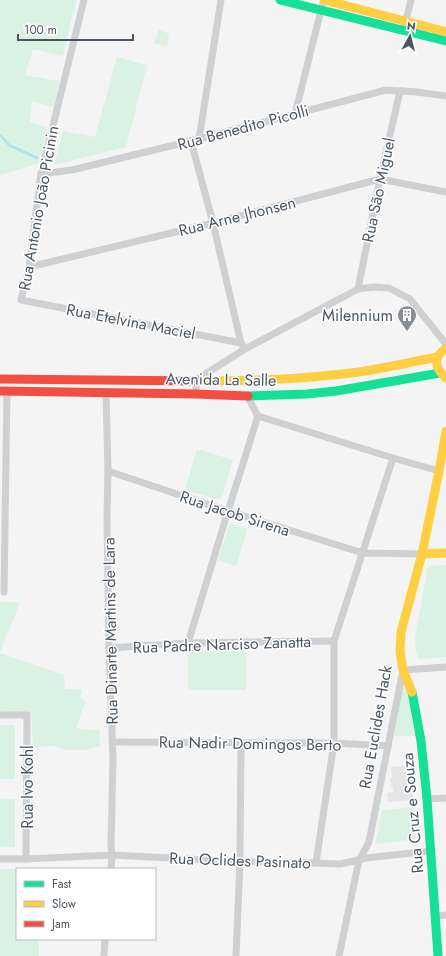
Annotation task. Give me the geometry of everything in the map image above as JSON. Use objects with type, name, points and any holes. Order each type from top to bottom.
[{"type":"main road","points":[[280,0],[312,4],[321,10],[370,17]]},
{"type":"main road","points":[[323,0],[370,17],[444,36]]},
{"type":"main road","points":[[443,376],[436,366],[437,357],[440,351],[446,348]]},
{"type":"main road","name":"Avenida La Salle","points":[[0,379],[246,381],[316,378],[360,372],[437,357]]},
{"type":"main road","points":[[360,372],[363,386]]},
{"type":"main road","name":"Avenida La Salle","points":[[4,391],[247,396],[307,394],[443,376]]},
{"type":"main road","name":"Rua Euclides Hack","points":[[403,670],[400,652],[402,632],[422,554],[446,430]]},
{"type":"main road","points":[[422,554],[446,553]]},
{"type":"main road","name":"Rua Cruz e Souza","points":[[403,670],[412,690],[421,742],[427,799],[438,956]]},
{"type":"street","name":"Rua Antonio João Picinin","points":[[22,300],[29,267],[42,174],[84,0]]},
{"type":"street","points":[[199,139],[221,0]]},
{"type":"street","points":[[295,114],[323,0]]},
{"type":"street","points":[[405,26],[411,0]]},
{"type":"street","name":"Rua Benedito Picolli","points":[[42,174],[72,170],[191,141],[386,90],[446,96]]},
{"type":"street","name":"Rua São Miguel","points":[[358,289],[380,179],[400,91]]},
{"type":"street","points":[[191,141],[244,346]]},
{"type":"street","name":"Rua Arne Jhonsen","points":[[29,267],[213,223],[380,179],[446,192]]},
{"type":"street","points":[[196,394],[196,380],[244,346],[358,289],[374,287],[389,288],[410,299],[446,344]]},
{"type":"street","name":"Rua Etelvina Maciel","points":[[22,300],[244,346]]},
{"type":"street","points":[[4,391],[2,526],[4,592]]},
{"type":"street","name":"Rua Dinarte Martins de Lara","points":[[106,392],[109,648],[113,742],[111,868]]},
{"type":"street","points":[[247,396],[258,416],[392,458],[439,471]]},
{"type":"street","points":[[188,643],[258,416]]},
{"type":"street","points":[[316,863],[334,743],[334,641],[392,458]]},
{"type":"street","name":"Rua Jacob Sirena","points":[[108,471],[228,511],[363,553],[422,554]]},
{"type":"street","name":"Rua Padre Narciso Zanatta","points":[[109,648],[188,643],[334,641]]},
{"type":"street","points":[[403,670],[446,668]]},
{"type":"street","name":"Rua Euclides Hack","points":[[339,956],[359,860],[369,842],[403,670]]},
{"type":"street","name":"Rua Ivo Kohl","points":[[0,715],[27,715],[26,859]]},
{"type":"street","name":"Rua Nadir Domingos Berto","points":[[113,742],[334,743],[388,746]]},
{"type":"street","points":[[236,956],[240,861],[241,743]]},
{"type":"street","points":[[427,799],[446,798]]},
{"type":"street","name":"Rua Oclides Pasinato","points":[[0,859],[112,855],[340,864],[366,858],[430,851]]},
{"type":"street","points":[[436,916],[446,915]]},
{"type":"street","points":[[104,956],[106,940]]},
{"type":"shaded area","points":[[411,766],[411,775],[406,775],[406,777],[412,777],[412,785],[407,786],[406,788],[413,788],[413,800],[388,802],[387,793],[393,792],[390,778],[392,778],[391,767]]},
{"type":"green space","points":[[0,0],[76,0],[63,56],[33,49],[25,75],[59,81],[54,107],[32,102],[30,122],[48,128],[38,164],[0,175]]},
{"type":"green space","points":[[159,29],[169,34],[167,46],[154,43]]},
{"type":"green space","points":[[117,57],[147,65],[126,147],[54,165],[63,131],[95,137]]},
{"type":"green space","points":[[197,449],[233,460],[222,497],[217,499],[185,490]]},
{"type":"green space","points":[[230,523],[248,529],[236,566],[218,560]]},
{"type":"green space","points":[[446,565],[446,657],[419,659],[416,651],[415,638],[428,566]]},
{"type":"green space","points":[[0,601],[20,603],[0,652]]},
{"type":"green space","points":[[246,650],[246,690],[188,690],[188,651]]},
{"type":"green space","points":[[0,653],[64,675],[65,689],[82,689],[80,696],[85,702],[76,728],[92,730],[99,729],[100,747],[94,747],[88,750],[66,750],[56,746],[33,747],[31,714],[0,711]]},
{"type":"green space","points":[[404,674],[415,736],[394,736]]},
{"type":"green space","points":[[0,725],[15,725],[15,779],[0,779]]},
{"type":"green space","points":[[0,799],[15,799],[15,847],[0,847]]},
{"type":"green space","points":[[415,807],[416,839],[375,844],[382,810]]},
{"type":"green space","points":[[0,869],[16,869],[16,940],[39,940],[39,956],[0,956]]},
{"type":"waterway","points":[[0,135],[9,145],[37,158]]},
{"type":"traffic: fast","points":[[280,0],[446,41]]},
{"type":"traffic: fast","points":[[248,396],[307,394],[336,391],[440,373]]},
{"type":"traffic: fast","points":[[412,692],[421,741],[427,799],[438,956]]},
{"type":"traffic: slow","points":[[324,0],[446,32]]},
{"type":"traffic: slow","points":[[446,348],[437,359],[437,366],[446,378]]},
{"type":"traffic: slow","points":[[200,381],[240,381],[320,376],[369,370],[437,357]]},
{"type":"traffic: slow","points":[[412,692],[403,670],[400,652],[401,632],[422,554],[446,431]]},
{"type":"traffic: slow","points":[[422,554],[446,553]]},
{"type":"traffic: jam","points":[[0,379],[200,381]]},
{"type":"traffic: jam","points":[[0,391],[248,396]]},
{"type":"place","name":"Milennium","points":[[407,332]]}]
